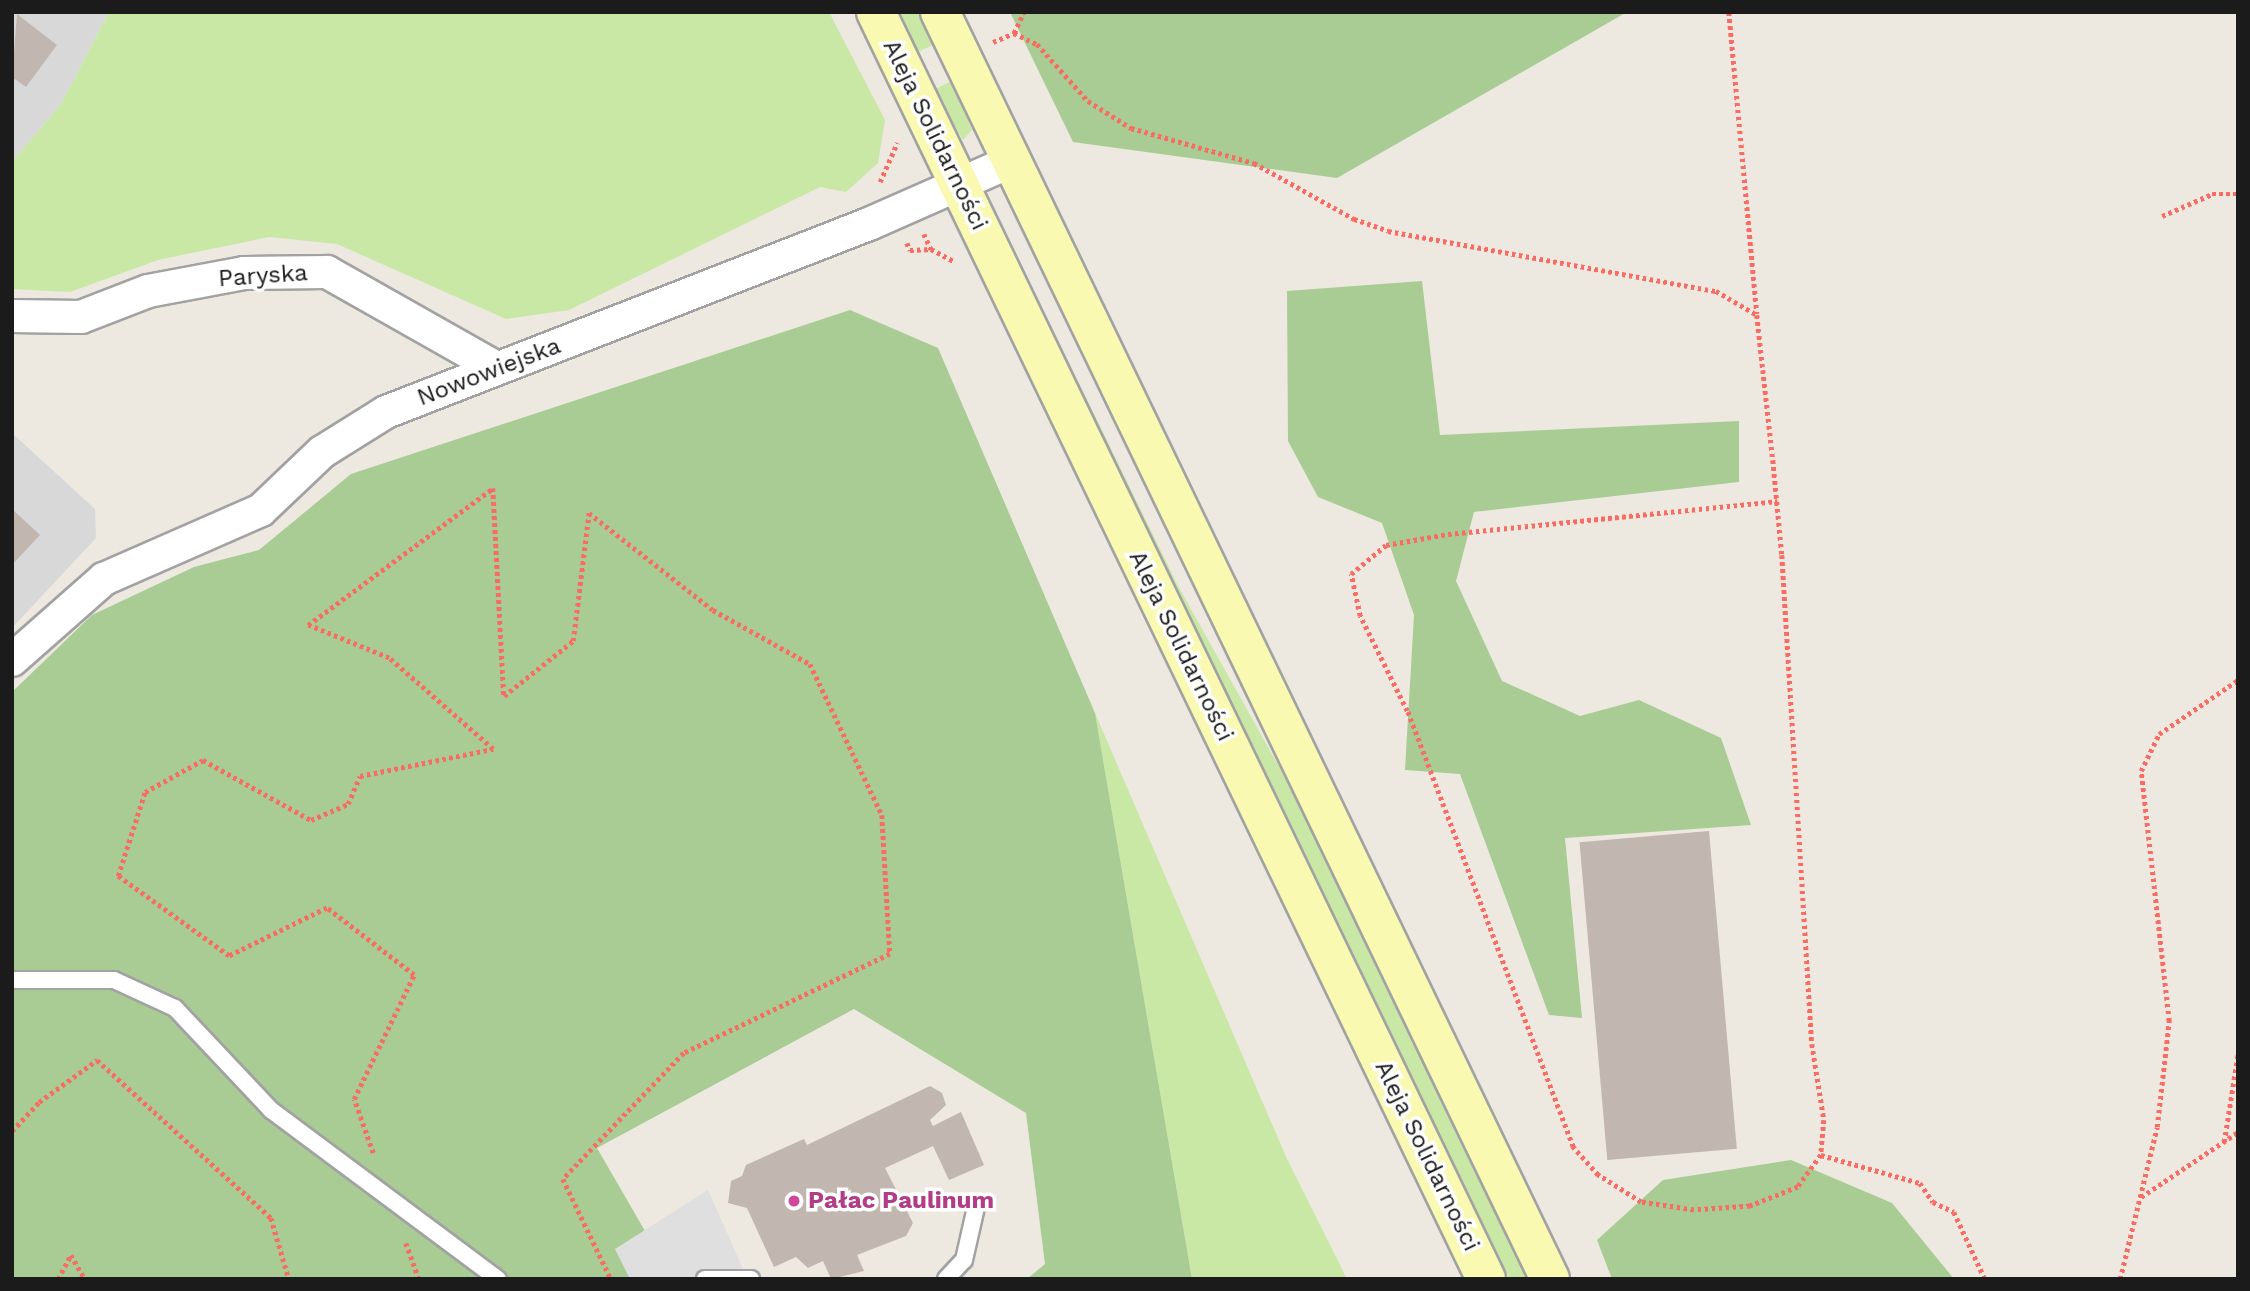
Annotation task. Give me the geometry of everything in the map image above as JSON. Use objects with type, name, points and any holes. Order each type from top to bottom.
[{"type":"main road","name":"Aleja Solidarności","points":[[876,12],[1486,1279]]},
{"type":"main road","points":[[940,12],[1550,1279]]},
{"type":"street","name":"Nowowiejska","points":[[12,660],[104,579],[250,516],[351,430],[495,367],[960,186],[1012,161]]},
{"type":"street","name":"Paryska","points":[[12,316],[81,317],[148,291],[244,273],[327,272],[495,367]]},
{"type":"lane","points":[[12,980],[114,980],[175,1008],[271,1110],[498,1279]]},
{"type":"lane","points":[[946,1279],[964,1260],[977,1203]]},
{"type":"lane","points":[[705,1279],[751,1279]]},
{"type":"path","points":[[989,43],[1014,33],[1024,12]]},
{"type":"path","points":[[1729,12],[1777,501],[1812,1044],[1824,1120],[1821,1155],[1798,1188],[1750,1206],[1694,1210],[1642,1202],[1598,1175],[1573,1147],[1407,711],[1360,616],[1351,574],[1386,545],[1436,536],[1777,501]]},
{"type":"path","points":[[1014,33],[1038,44],[1088,101],[1131,128],[1254,163],[1354,219],[1388,231],[1716,291],[1757,315]]},
{"type":"path","points":[[892,166],[896,175]]},
{"type":"path","points":[[2162,216],[2211,194],[2238,194]]},
{"type":"path","points":[[927,241],[930,249]]},
{"type":"path","points":[[419,1279],[354,1099],[414,975],[327,908],[229,956],[118,876],[145,792],[204,760],[311,820],[348,804],[360,776],[493,749],[389,658],[308,625],[493,488],[504,695],[573,641],[589,513],[713,610],[810,664],[882,815],[890,954],[684,1053],[563,1179],[611,1279]]},
{"type":"path","points":[[2120,1279],[2166,1078],[2169,1021],[2141,771],[2159,734],[2238,680]]},
{"type":"path","points":[[2224,1143],[2238,1054]]},
{"type":"path","points":[[12,1131],[38,1101],[97,1060],[271,1218],[289,1279]]},
{"type":"path","points":[[2140,1197],[2238,1132]]},
{"type":"path","points":[[1821,1155],[1920,1183],[1933,1202],[1954,1212],[1985,1279]]},
{"type":"path","points":[[58,1279],[71,1255],[85,1279]]},
{"type":"shaded area","points":[[12,12],[109,12],[61,104],[12,162]]},
{"type":"shaded area","points":[[12,433],[95,509],[96,538],[12,628]]},
{"type":"shaded area","points":[[708,1190],[744,1271],[732,1279],[630,1279],[615,1249]]},
{"type":"green space","points":[[109,12],[829,12],[885,120],[878,163],[846,192],[820,187],[569,310],[506,319],[337,244],[269,237],[158,260],[70,292],[12,289],[12,162],[61,104]]},
{"type":"green space","points":[[897,12],[919,12],[935,44],[916,53]]},
{"type":"green space","points":[[1010,12],[1627,12],[1337,178],[1073,142]]},
{"type":"green space","points":[[952,81],[972,130],[963,140],[933,90]]},
{"type":"green space","points":[[1012,246],[1177,584],[1287,781],[1529,1279],[1507,1279]]},
{"type":"green space","points":[[1422,281],[1440,435],[1739,421],[1739,482],[1474,512],[1456,581],[1502,681],[1580,716],[1639,700],[1721,738],[1751,825],[1565,838],[1582,1018],[1549,1015],[1460,774],[1405,770],[1414,615],[1382,523],[1318,497],[1288,441],[1287,291]]},
{"type":"green space","points":[[850,310],[938,348],[1095,713],[1192,1279],[1027,1279],[1045,1264],[1026,1113],[854,1009],[597,1148],[645,1231],[685,1279],[12,1279],[12,692],[92,615],[194,567],[259,550],[351,474]]},
{"type":"green space","points":[[1095,713],[1287,1159],[1347,1279],[1192,1279]]},
{"type":"green space","points":[[1791,1160],[1892,1203],[1954,1279],[1612,1279],[1597,1240],[1663,1180]]},
{"type":"building","points":[[17,14],[57,45],[26,87],[12,77]]},
{"type":"building","points":[[12,509],[40,535],[12,565]]},
{"type":"building","points":[[1709,831],[1737,1149],[1607,1160],[1579,842]]},
{"type":"building","points":[[930,1086],[942,1093],[946,1105],[930,1120],[933,1126],[961,1112],[984,1165],[949,1180],[933,1146],[885,1168],[913,1223],[906,1236],[857,1255],[864,1271],[831,1279],[823,1261],[808,1268],[796,1257],[774,1267],[747,1208],[728,1203],[731,1181],[742,1176],[746,1165],[804,1139],[807,1145]]},
{"type":"place","name":"Pałac Paulinum","points":[[794,1201]]}]
